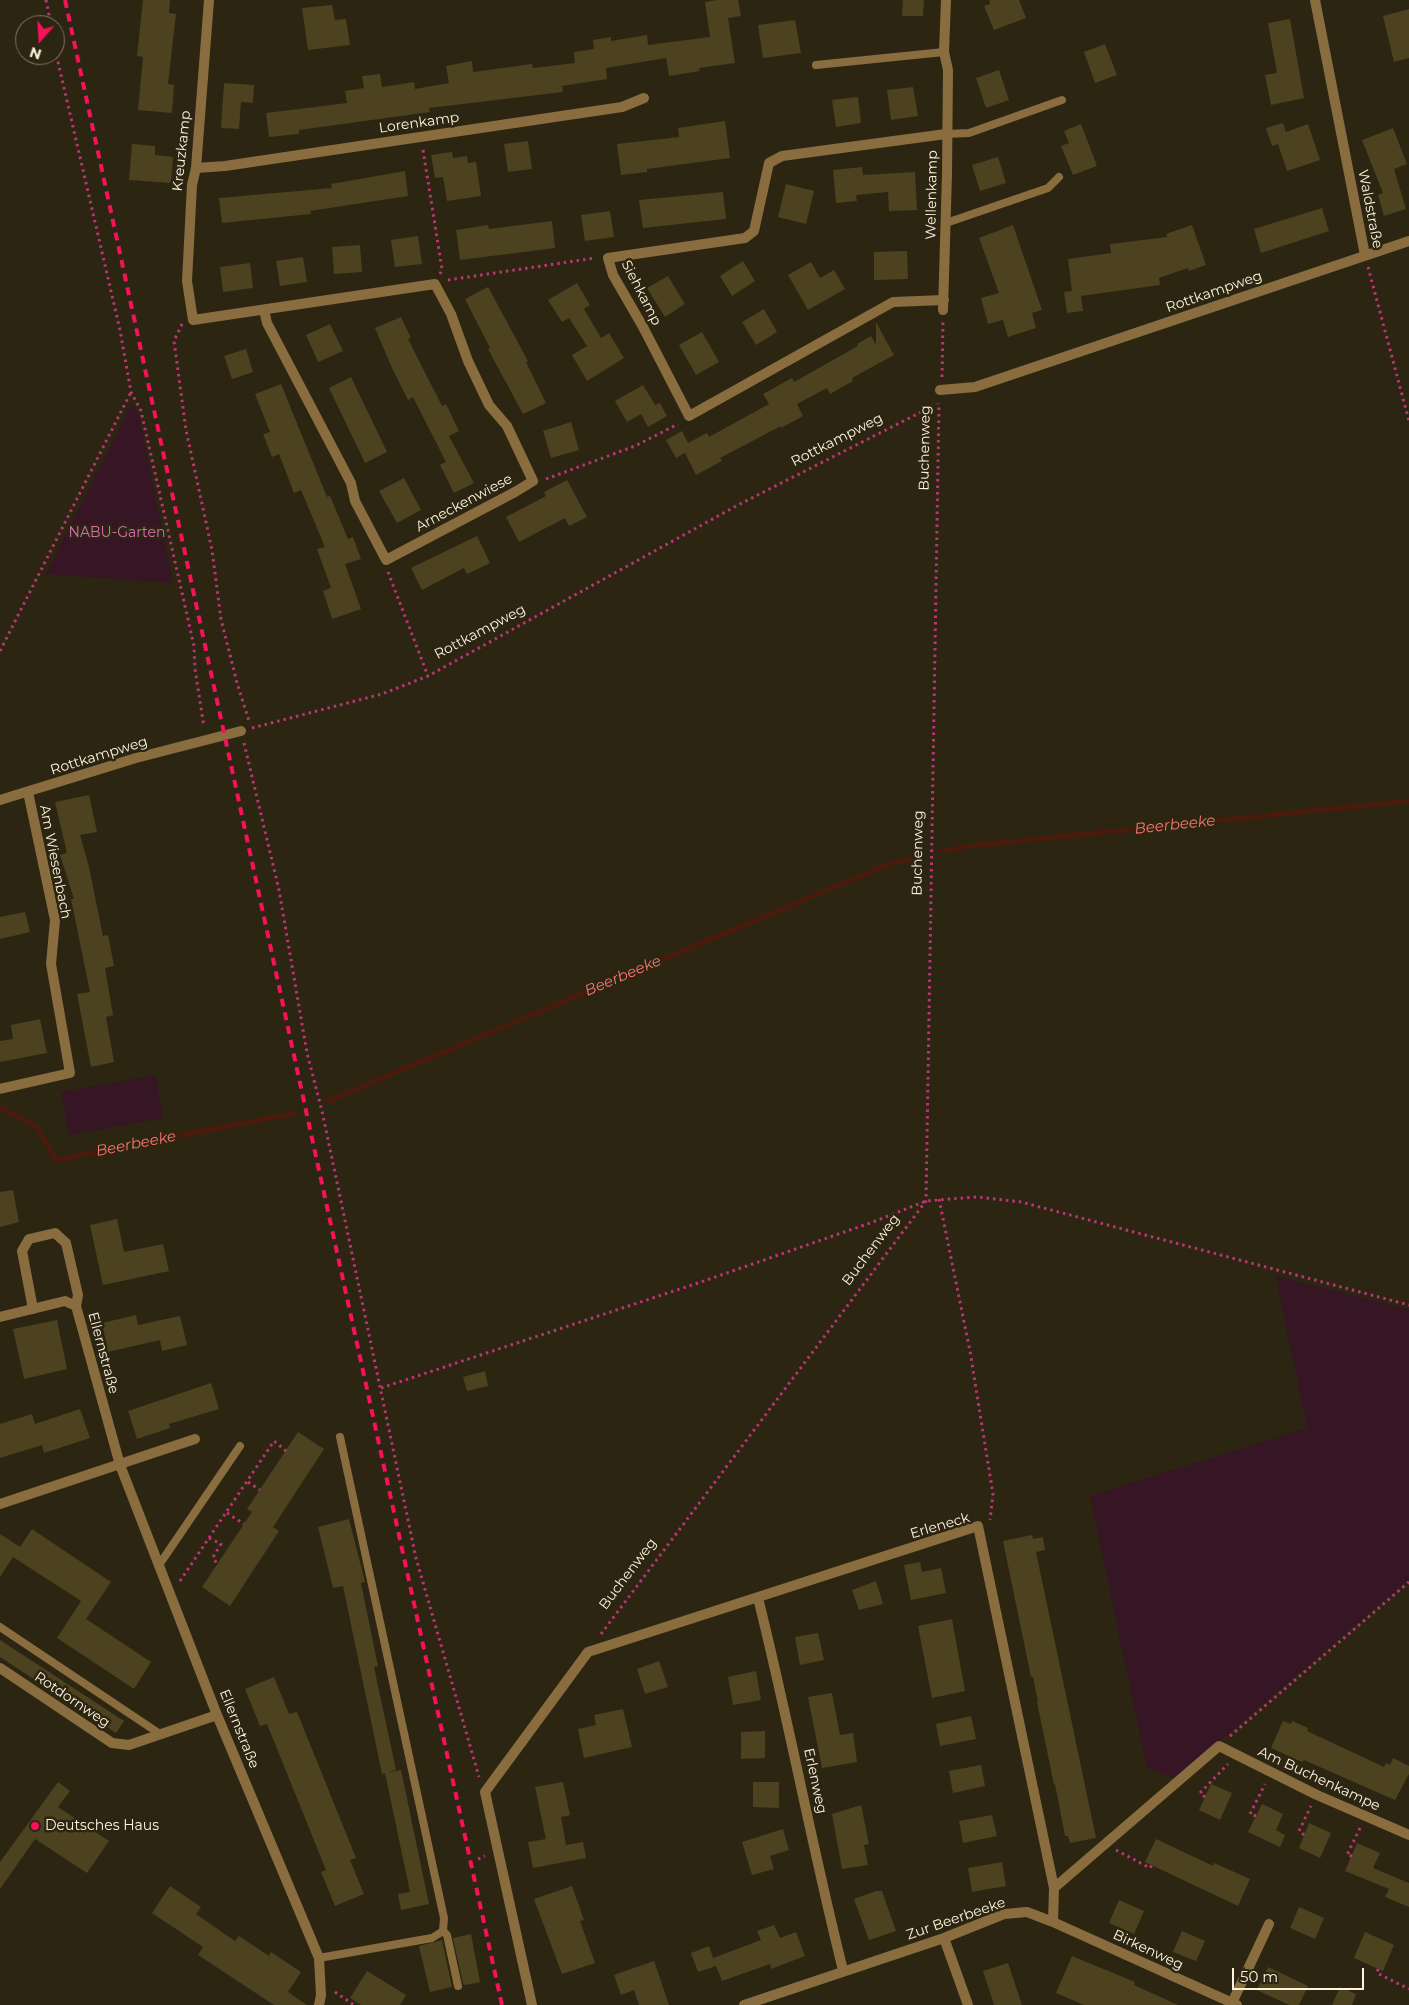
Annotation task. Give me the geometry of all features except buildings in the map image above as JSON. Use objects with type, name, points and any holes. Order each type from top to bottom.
[{"type":"street","name":"Kreuzkamp","points":[[190,304],[186,281],[192,185],[196,168],[209,0]]},
{"type":"street","name":"Wellenkamp","points":[[944,305],[948,70],[944,52],[946,0]]},
{"type":"street","name":"Waldstraße","points":[[1315,0],[1365,256]]},
{"type":"street","name":"Lorenkamp","points":[[196,168],[225,166],[622,107],[644,98]]},
{"type":"street","name":"Siehkamp","points":[[689,416],[643,327],[613,275],[608,258],[745,238],[754,231],[769,163],[782,156],[946,134]]},
{"type":"street","name":"Rottkampweg","points":[[940,390],[975,387],[1409,241]]},
{"type":"street","points":[[190,304],[193,320],[436,284]]},
{"type":"street","name":"Arneckenwiese","points":[[386,560],[516,492],[533,481],[507,426],[489,405],[468,361],[451,314],[436,284]]},
{"type":"street","points":[[689,416],[893,302],[944,305]]},
{"type":"street","points":[[264,310],[267,323],[351,483],[355,502],[386,560]]},
{"type":"street","name":"Rottkampweg","points":[[0,800],[136,758],[246,730]]},
{"type":"street","name":"Am Wiesenbach","points":[[0,1089],[70,1073],[50,964],[55,920],[28,792]]},
{"type":"street","name":"Ellernstraße","points":[[33,1309],[22,1251],[29,1239],[54,1233],[66,1243],[78,1295],[76,1306],[120,1464],[217,1714],[319,1958],[319,2005]]},
{"type":"street","name":"Ellernstraße","points":[[0,1317],[65,1301],[76,1306]]},
{"type":"street","points":[[0,1504],[195,1439]]},
{"type":"street","name":"Erleneck","points":[[588,1652],[978,1526],[1054,1888]]},
{"type":"street","name":"Erlenweg","points":[[758,1598],[783,1696],[830,1919],[843,1970]]},
{"type":"street","points":[[532,2005],[485,1792],[588,1652]]},
{"type":"street","name":"Rotdornweg","points":[[0,1668],[112,1743],[129,1746],[217,1714]]},
{"type":"street","points":[[1053,1922],[1054,1888],[1219,1746]]},
{"type":"street","name":"Am Buchenkampe","points":[[1219,1746],[1317,1794],[1409,1835]]},
{"type":"street","name":"Zur Beerbeeke","points":[[744,2005],[843,1970],[944,1938],[1004,1914],[1027,1912],[1053,1922]]},
{"type":"street","name":"Birkenweg","points":[[1053,1922],[1234,2004],[1269,1924]]},
{"type":"street","points":[[944,1938],[968,2005]]},
{"type":"lane","points":[[816,66],[944,52]]},
{"type":"lane","points":[[946,134],[968,133],[1062,100]]},
{"type":"lane","points":[[946,223],[1048,188],[1059,176]]},
{"type":"lane","points":[[340,1437],[444,1918],[443,1931],[446,1935],[458,1986]]},
{"type":"lane","points":[[159,1566],[240,1446]]},
{"type":"lane","points":[[0,1627],[160,1734]]},
{"type":"lane","points":[[319,1958],[432,1938],[443,1931]]},
{"type":"path","points":[[46,0],[49,15]]},
{"type":"path","points":[[59,65],[120,330],[131,392],[141,411],[194,646],[195,669],[204,728]]},
{"type":"path","points":[[421,136],[442,269],[436,284]]},
{"type":"path","name":"Waldstraße","points":[[1365,256],[1409,421]]},
{"type":"path","points":[[436,284],[458,278],[608,258]]},
{"type":"path","points":[[190,304],[174,341],[186,430],[212,550],[221,619],[237,683],[279,890],[307,1053],[322,1111],[416,1558],[478,1775],[485,1792]]},
{"type":"path","points":[[940,390],[944,305]]},
{"type":"path","name":"Buchenweg","points":[[588,1652],[926,1200],[940,390]]},
{"type":"path","points":[[0,652],[131,392]]},
{"type":"path","name":"Rottkampweg","points":[[246,730],[382,694],[428,676],[738,506],[939,403]]},
{"type":"path","points":[[533,481],[542,480],[635,446],[676,425],[689,416]]},
{"type":"path","points":[[386,560],[388,576],[428,676]]},
{"type":"path","points":[[381,1388],[701,1282],[873,1222],[926,1200],[977,1196],[1021,1202],[1409,1305]]},
{"type":"path","points":[[939,1199],[970,1351],[993,1494],[989,1524],[978,1526]]},
{"type":"path","points":[[171,1595],[274,1441],[286,1451]]},
{"type":"path","points":[[247,1482],[260,1490]]},
{"type":"path","points":[[227,1513],[244,1524]]},
{"type":"path","points":[[210,1538],[221,1544],[213,1557],[217,1564]]},
{"type":"path","points":[[1219,1746],[1409,1582]]},
{"type":"path","points":[[1205,1797],[1200,1792],[1236,1755]]},
{"type":"path","points":[[1256,1816],[1250,1814],[1271,1772]]},
{"type":"path","points":[[1304,1835],[1299,1831],[1317,1794]]},
{"type":"path","points":[[1352,1856],[1347,1855],[1365,1816]]},
{"type":"path","points":[[1105,1845],[1150,1868],[1152,1865]]},
{"type":"path","points":[[478,1859],[485,1858]]},
{"type":"path","points":[[1378,1969],[1377,1973],[1409,1989]]},
{"type":"path","points":[[320,1982],[354,2005]]},
{"type":"green space","name":"NABU-Garten","points":[[132,404],[139,416],[173,583],[46,574]]},
{"type":"green space","points":[[156,1075],[163,1118],[69,1135],[61,1092]]},
{"type":"green space","points":[[1276,1276],[1409,1310],[1409,1579],[1175,1779],[1147,1768],[1090,1496],[1307,1428]]},
{"type":"waterway","name":"Beerbeeke","points":[[941,852],[969,846],[1409,801]]},
{"type":"waterway","name":"Beerbeeke","points":[[328,1101],[889,864],[920,857]]},
{"type":"waterway","name":"Beerbeeke","points":[[0,1107],[37,1127],[56,1160],[296,1113]]},
{"type":"railway","points":[[65,0],[502,2005]]},
{"type":"place","name":"Deutsches Haus","points":[[35,1826]]}]
